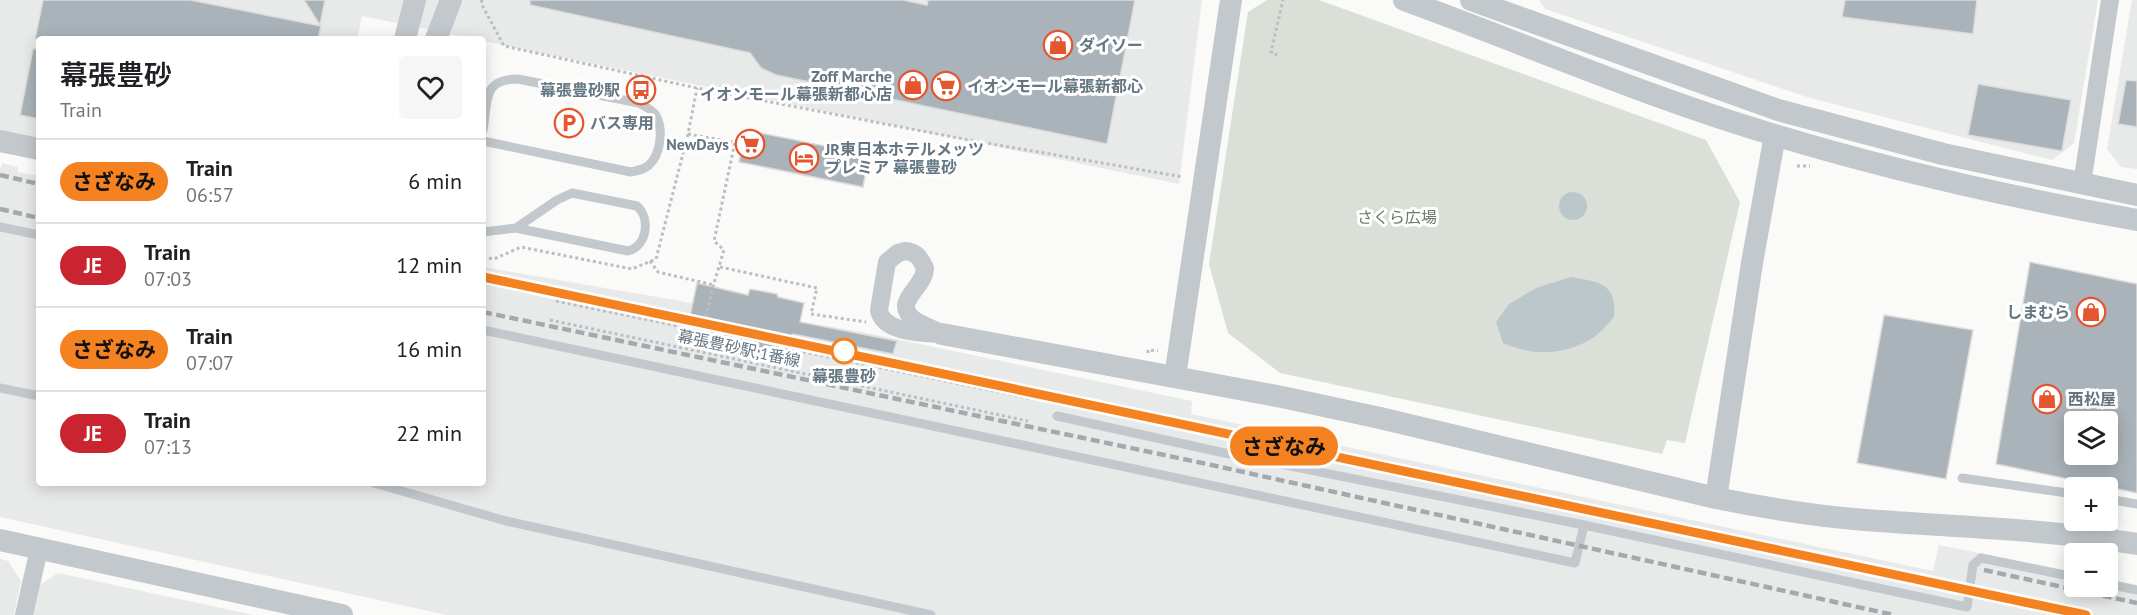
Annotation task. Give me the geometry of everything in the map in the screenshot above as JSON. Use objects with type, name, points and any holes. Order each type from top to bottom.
[{"type":"street","points":[[406,36],[415,0]]},
{"type":"street","points":[[437,36],[451,0]]},
{"type":"street","points":[[1174,377],[1231,0]]},
{"type":"street","points":[[1404,0],[1504,36],[1645,92],[1775,135],[1918,174],[2070,208],[2137,220]]},
{"type":"street","points":[[1470,0],[1497,5],[1778,110],[1943,154],[2137,195]]},
{"type":"street","points":[[2082,184],[2110,0]]},
{"type":"street","points":[[1716,498],[1752,263],[1775,135]]},
{"type":"street","points":[[0,141],[36,148]]},
{"type":"street","points":[[942,334],[916,321],[908,312],[906,305],[908,297],[923,281],[925,268],[913,252],[898,253],[887,262],[879,310],[880,317],[890,326],[1174,377],[1380,418],[1716,498],[1820,515],[2052,532],[2137,544]]},
{"type":"street","points":[[0,540],[342,615]]},
{"type":"street","points":[[24,615],[39,549]]},
{"type":"lane","points":[[486,113],[490,90],[495,83],[505,79],[518,79],[639,103],[654,113],[661,131],[657,153],[651,164],[631,172],[486,142]]},
{"type":"lane","points":[[486,232],[516,228],[628,251],[641,244],[646,222],[644,212],[638,206],[572,193],[556,200],[516,228]]},
{"type":"lane","points":[[0,227],[36,234]]},
{"type":"lane","points":[[486,331],[1575,563],[1584,525]]},
{"type":"lane","points":[[0,388],[36,395]]},
{"type":"lane","points":[[1057,416],[1967,607],[1972,565],[1981,558],[2064,575]]},
{"type":"lane","points":[[1962,478],[2064,493]]},
{"type":"lane","points":[[384,486],[506,521],[931,615]]},
{"type":"lane","points":[[2118,501],[2137,504]]},
{"type":"lane","points":[[2118,586],[2137,590]]},
{"type":"path","points":[[482,0],[504,46],[697,88],[969,140],[1183,177]]},
{"type":"path","points":[[1276,56],[1276,53],[1271,52],[1283,0]]},
{"type":"path","points":[[688,134],[743,144]]},
{"type":"path","points":[[698,352],[724,250],[714,241],[735,142]]},
{"type":"path","points":[[650,261],[658,272],[714,285]]},
{"type":"path","points":[[720,267],[817,288],[811,314],[866,322]]},
{"type":"path","points":[[556,301],[1033,399]]},
{"type":"path","name":"幕張豊砂駅;1番線","points":[[550,321],[1028,421]]},
{"type":"path","points":[[702,333],[717,334]]},
{"type":"shaded area","name":"イオンモール幕張新都心","points":[[0,0],[1202,0],[1179,184],[486,42],[486,36],[459,36],[362,16],[358,36],[36,36],[36,138],[0,131]]},
{"type":"shaded area","points":[[1539,0],[2098,0],[2074,143],[2052,160],[1810,98],[1545,9]]},
{"type":"shaded area","points":[[2132,0],[2137,0],[2137,169],[2121,167],[2107,149]]},
{"type":"shaded area","points":[[2,163],[18,167],[18,172],[36,175],[36,486],[486,486],[486,268],[872,334],[1192,401],[1191,414],[1933,571],[1939,545],[2064,570],[2064,597],[2118,597],[2118,581],[2137,585],[2137,615],[447,615],[0,517],[0,167]]},
{"type":"shaded area","points":[[1573,192],[1583,196],[1587,206],[1583,216],[1573,220],[1563,216],[1559,206],[1563,196]]},
{"type":"shaded area","points":[[1571,277],[1598,283],[1609,291],[1614,306],[1614,317],[1602,330],[1583,343],[1561,351],[1537,352],[1503,343],[1496,322],[1509,304],[1536,288]]},
{"type":"shaded area","points":[[0,559],[8,561],[21,581],[14,615],[0,615]]},
{"type":"shaded area","points":[[58,573],[254,615],[33,615],[40,585]]},
{"type":"green space","name":"さくら広場","points":[[1267,0],[1319,0],[1706,140],[1740,202],[1685,443],[1667,440],[1662,454],[1280,373],[1228,333],[1209,264],[1248,12]]},
{"type":"building","points":[[43,0],[190,0],[321,26],[319,36],[36,36],[35,39]]},
{"type":"building","points":[[304,0],[325,0],[320,25]]},
{"type":"building","points":[[530,0],[903,0],[927,5],[928,0],[1135,0],[1107,144],[776,75],[761,68],[750,53],[530,5]]},
{"type":"building","points":[[1845,0],[1977,0],[1973,34],[1842,17]]},
{"type":"building","points":[[33,49],[36,49],[36,118],[20,115]]},
{"type":"building","points":[[2126,80],[2137,81],[2137,127],[2118,124]]},
{"type":"building","points":[[1978,84],[2071,100],[2062,151],[1968,135]]},
{"type":"building","name":"JR東日本ホテルメッツ プレミア 幕張豊砂","points":[[746,130],[869,155],[863,187],[739,162]]},
{"type":"building","points":[[2030,262],[2137,284],[2137,493],[2118,489],[2118,477],[2064,478],[1996,464]]},
{"type":"building","name":"幕張豊砂","points":[[697,283],[748,295],[750,289],[777,294],[778,297],[804,303],[800,322],[897,341],[893,354],[793,334],[785,364],[753,356],[746,344],[726,340],[723,351],[675,341],[682,315],[690,316]]},
{"type":"building","points":[[1884,315],[1973,330],[1946,479],[1857,463]]},
{"type":"railway","points":[[0,175],[36,183]]},
{"type":"railway","points":[[0,209],[36,217]]},
{"type":"railway","points":[[486,278],[2086,615]]},
{"type":"railway","points":[[486,313],[1207,464],[1894,615]]},
{"type":"railway","points":[[1984,570],[2137,603]]},
{"type":"train","name":"さざなみ","points":[[486,278],[2086,615]]},
{"type":"place","name":"ダイソー","points":[[1058,45]]},
{"type":"place","name":"Zoff Marche イオンモール幕張新都心店","points":[[913,85]]},
{"type":"place","name":"イオンモール幕張新都心","points":[[946,86]]},
{"type":"place","name":"幕張豊砂駅","points":[[641,90]]},
{"type":"place","name":"バス専用","points":[[569,123]]},
{"type":"place","name":"NewDays","points":[[750,144]]},
{"type":"place","name":"JR東日本ホテルメッツ プレミア 幕張豊砂","points":[[804,158]]},
{"type":"place","name":"しまむら","points":[[2091,312]]},
{"type":"place","name":"幕張豊砂","points":[[844,351]]},
{"type":"place","name":"西松屋","points":[[2047,399]]}]
